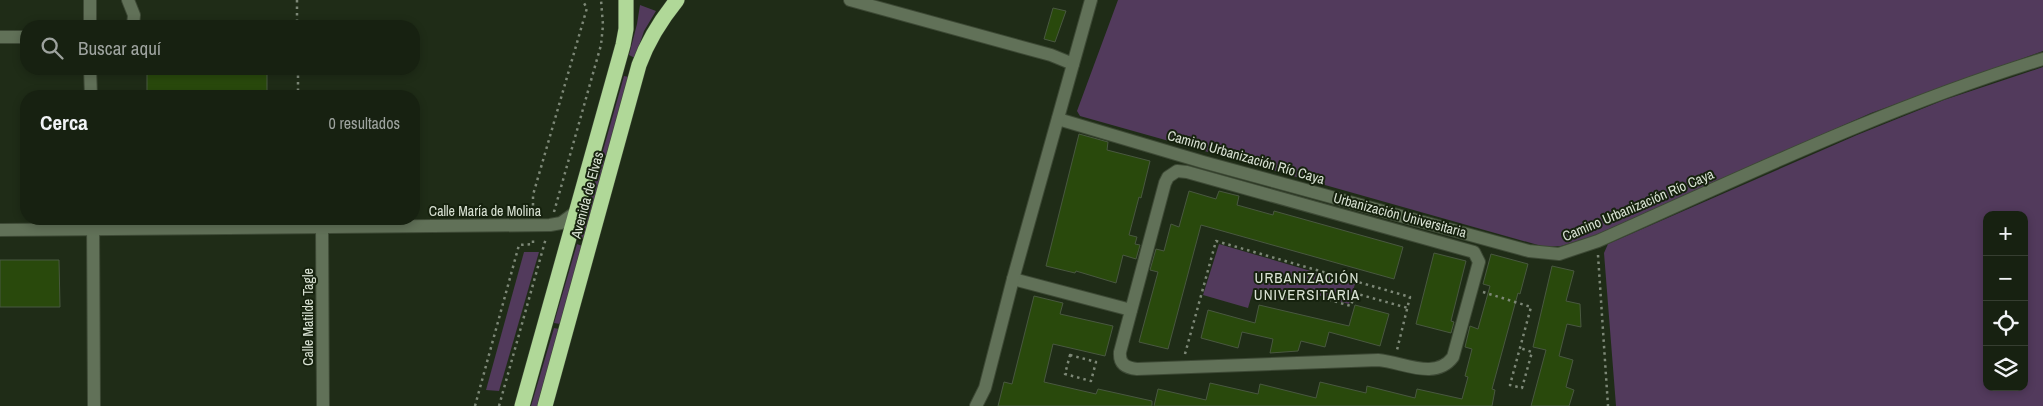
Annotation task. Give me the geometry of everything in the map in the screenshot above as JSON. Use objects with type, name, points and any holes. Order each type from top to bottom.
[{"type":"highway","name":"Avenida de Elvas","points":[[522,406],[623,45],[626,29],[626,0]]},
{"type":"highway","name":"Avenida de Elvas","points":[[545,406],[640,65],[647,44],[656,28],[677,0]]},
{"type":"street","points":[[90,0],[90,20]]},
{"type":"street","points":[[128,0],[134,15],[134,20]]},
{"type":"street","points":[[850,0],[1051,55],[1073,64]]},
{"type":"street","points":[[976,406],[985,388],[1013,279],[1091,0]]},
{"type":"street","points":[[0,37],[20,37]]},
{"type":"street","name":"Camino Urbanización Río Caya","points":[[1058,119],[1203,162],[1529,251],[1559,254],[1598,241],[1872,120],[1996,73],[2043,59]]},
{"type":"street","points":[[90,75],[91,90]]},
{"type":"street","points":[[91,90],[98,75]]},
{"type":"street","name":"Urbanización Universitaria","points":[[1181,171],[1473,251],[1477,255],[1479,262],[1472,288],[1456,353],[1447,364],[1439,369],[1429,370],[1394,362],[1370,360],[1137,369],[1126,367],[1121,362],[1120,352],[1165,183],[1171,175],[1181,171]]},
{"type":"street","points":[[550,225],[561,223],[576,212]]},
{"type":"street","name":"Calle María de Molina","points":[[0,230],[78,225]]},
{"type":"street","points":[[93,225],[94,406]]},
{"type":"street","name":"Calle María de Molina","points":[[169,225],[322,227],[550,225]]},
{"type":"street","name":"Calle Matilde Tagle","points":[[322,227],[323,406]]},
{"type":"street","points":[[1013,279],[1131,310]]},
{"type":"path","points":[[297,0],[297,20]]},
{"type":"path","points":[[475,406],[519,245],[533,244],[533,195],[588,8],[582,0]]},
{"type":"path","points":[[499,406],[601,45],[603,25],[601,0]]},
{"type":"path","points":[[298,75],[298,90]]},
{"type":"path","points":[[1181,367],[1216,241],[1410,296],[1394,362]]},
{"type":"path","points":[[1598,241],[1608,406]]},
{"type":"path","points":[[1296,298],[1298,291],[1350,306],[1358,281]]},
{"type":"path","points":[[1472,288],[1531,307],[1510,385],[1522,388],[1532,352],[1520,348]]},
{"type":"path","points":[[1354,293],[1408,308]]},
{"type":"path","points":[[1070,355],[1096,362],[1091,381],[1065,374],[1070,355]]},
{"type":"shaded area","points":[[1118,0],[2043,0],[2043,51],[1871,113],[1591,237],[1561,246],[1545,247],[1080,116],[1077,111]]},
{"type":"shaded area","points":[[640,5],[656,11],[644,31],[635,58],[629,55]]},
{"type":"shaded area","points":[[2043,67],[2043,406],[1616,406],[1604,253],[1608,244],[1857,135],[1944,100]]},
{"type":"shaded area","points":[[624,76],[629,77],[607,156],[602,154]]},
{"type":"shaded area","points":[[601,159],[606,161],[584,239],[579,238]]},
{"type":"shaded area","points":[[577,244],[582,246],[560,324],[554,323]]},
{"type":"shaded area","points":[[1219,244],[1355,284],[1349,304],[1293,288],[1289,301],[1253,291],[1248,308],[1203,295]]},
{"type":"shaded area","points":[[524,252],[539,252],[499,391],[486,390]]},
{"type":"shaded area","points":[[554,328],[559,329],[537,406],[531,406]]},
{"type":"building","points":[[1053,8],[1066,11],[1055,42],[1044,39]]},
{"type":"building","points":[[147,75],[267,75],[267,90],[147,90]]},
{"type":"building","points":[[1079,134],[1108,142],[1107,150],[1150,161],[1129,235],[1137,237],[1135,244],[1140,245],[1136,259],[1123,255],[1116,283],[1076,271],[1075,273],[1046,266]]},
{"type":"building","points":[[1189,191],[1216,199],[1219,191],[1239,196],[1237,205],[1273,215],[1274,211],[1403,247],[1394,279],[1201,225],[1168,349],[1139,342],[1158,272],[1150,270],[1156,249],[1164,251],[1171,224],[1179,227]]},
{"type":"building","points":[[1434,253],[1466,261],[1451,321],[1454,322],[1451,333],[1416,324]]},
{"type":"building","points":[[1491,254],[1528,264],[1520,294],[1518,293],[1492,389],[1495,390],[1492,406],[1154,406],[1158,389],[1206,400],[1210,383],[1258,394],[1260,384],[1316,398],[1320,382],[1366,393],[1367,386],[1415,398],[1417,389],[1462,399],[1468,377],[1465,376],[1472,349],[1465,347],[1470,326],[1478,329],[1490,286],[1483,284]]},
{"type":"building","points":[[0,260],[59,260],[60,307],[0,307]]},
{"type":"building","points":[[1552,266],[1574,271],[1566,301],[1580,304],[1581,327],[1567,324],[1559,356],[1573,360],[1566,387],[1574,390],[1569,406],[1531,406],[1546,350],[1533,347]]},
{"type":"building","points":[[1034,296],[1063,303],[1060,314],[1113,326],[1105,356],[1053,344],[1044,382],[1096,394],[1098,389],[1152,401],[1152,406],[998,406],[1004,382],[1012,384]]},
{"type":"building","points":[[1259,305],[1349,326],[1355,305],[1389,314],[1380,346],[1329,332],[1325,347],[1301,341],[1298,351],[1270,353],[1273,339],[1242,332],[1238,348],[1201,338],[1208,310],[1255,323]]},
{"type":"district","name":"URBANIZACIÓN UNIVERSITARIA","points":[[1307,286]]}]
